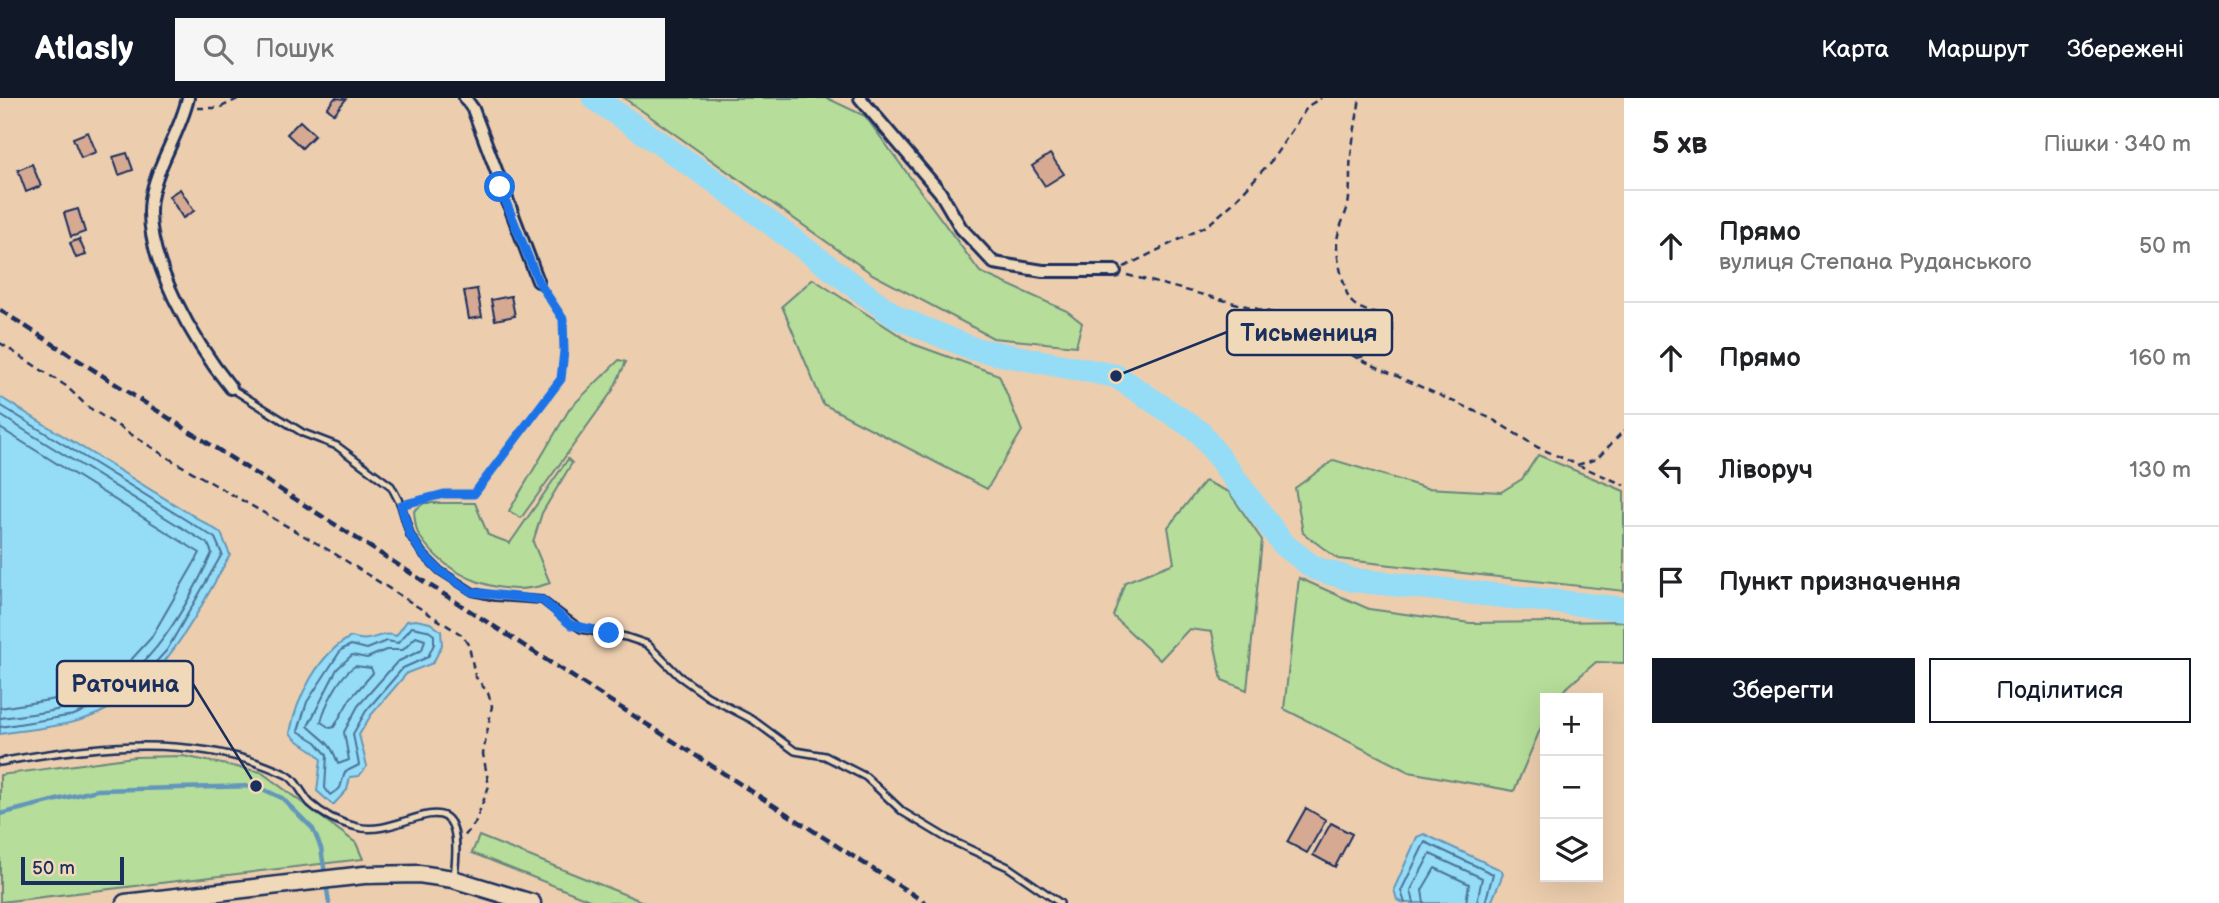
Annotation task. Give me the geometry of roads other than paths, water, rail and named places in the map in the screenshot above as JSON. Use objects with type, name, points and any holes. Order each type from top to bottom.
[{"type":"main road","points":[[125,903],[364,875],[419,874],[453,879],[532,903]]},
{"type":"street","points":[[466,98],[473,109],[538,281]]},
{"type":"street","points":[[860,98],[940,192],[961,228],[994,263],[1042,271],[1115,271]]},
{"type":"street","points":[[187,102],[156,181],[151,201],[153,228],[165,278],[177,308],[231,388]]},
{"type":"lane","points":[[231,388],[303,433],[337,446],[369,467],[391,486],[401,505],[410,535],[422,553],[440,571],[472,592],[542,600],[581,629],[647,644],[679,676],[707,696],[753,720],[795,751],[825,756],[866,777],[903,812],[948,839],[1008,867],[1060,903]]},
{"type":"lane","points":[[0,762],[54,752],[137,745],[185,747],[255,763],[290,776],[310,802],[331,819],[360,829],[394,824],[418,815],[441,814],[450,821],[458,843],[453,879]]},
{"type":"water","points":[[0,397],[221,533],[230,555],[201,607],[168,656],[150,678],[128,697],[103,712],[74,722],[0,734]]},
{"type":"water","points":[[407,621],[430,623],[441,631],[442,645],[433,663],[407,673],[371,715],[359,735],[367,766],[359,776],[350,777],[347,790],[333,805],[317,791],[321,759],[290,733],[304,692],[319,665],[339,644],[351,637],[365,639],[384,635],[396,636]]},
{"type":"water","points":[[1424,834],[1501,870],[1503,874],[1491,903],[1404,903],[1397,900],[1394,889],[1417,837]]},
{"type":"waterway","points":[[594,98],[713,180],[896,317],[974,349],[1116,376],[1200,432],[1283,544],[1314,568],[1353,580],[1624,609]]},
{"type":"waterway","points":[[0,814],[97,790],[256,786],[282,798],[313,829],[321,848],[325,874]]},
{"type":"waterway","points":[[326,883],[329,903]]},
{"type":"railway","points":[[0,310],[926,903]]},
{"type":"place","name":"Тисьмениця","points":[[1116,376]]},
{"type":"place","name":"Раточина","points":[[256,786]]}]
